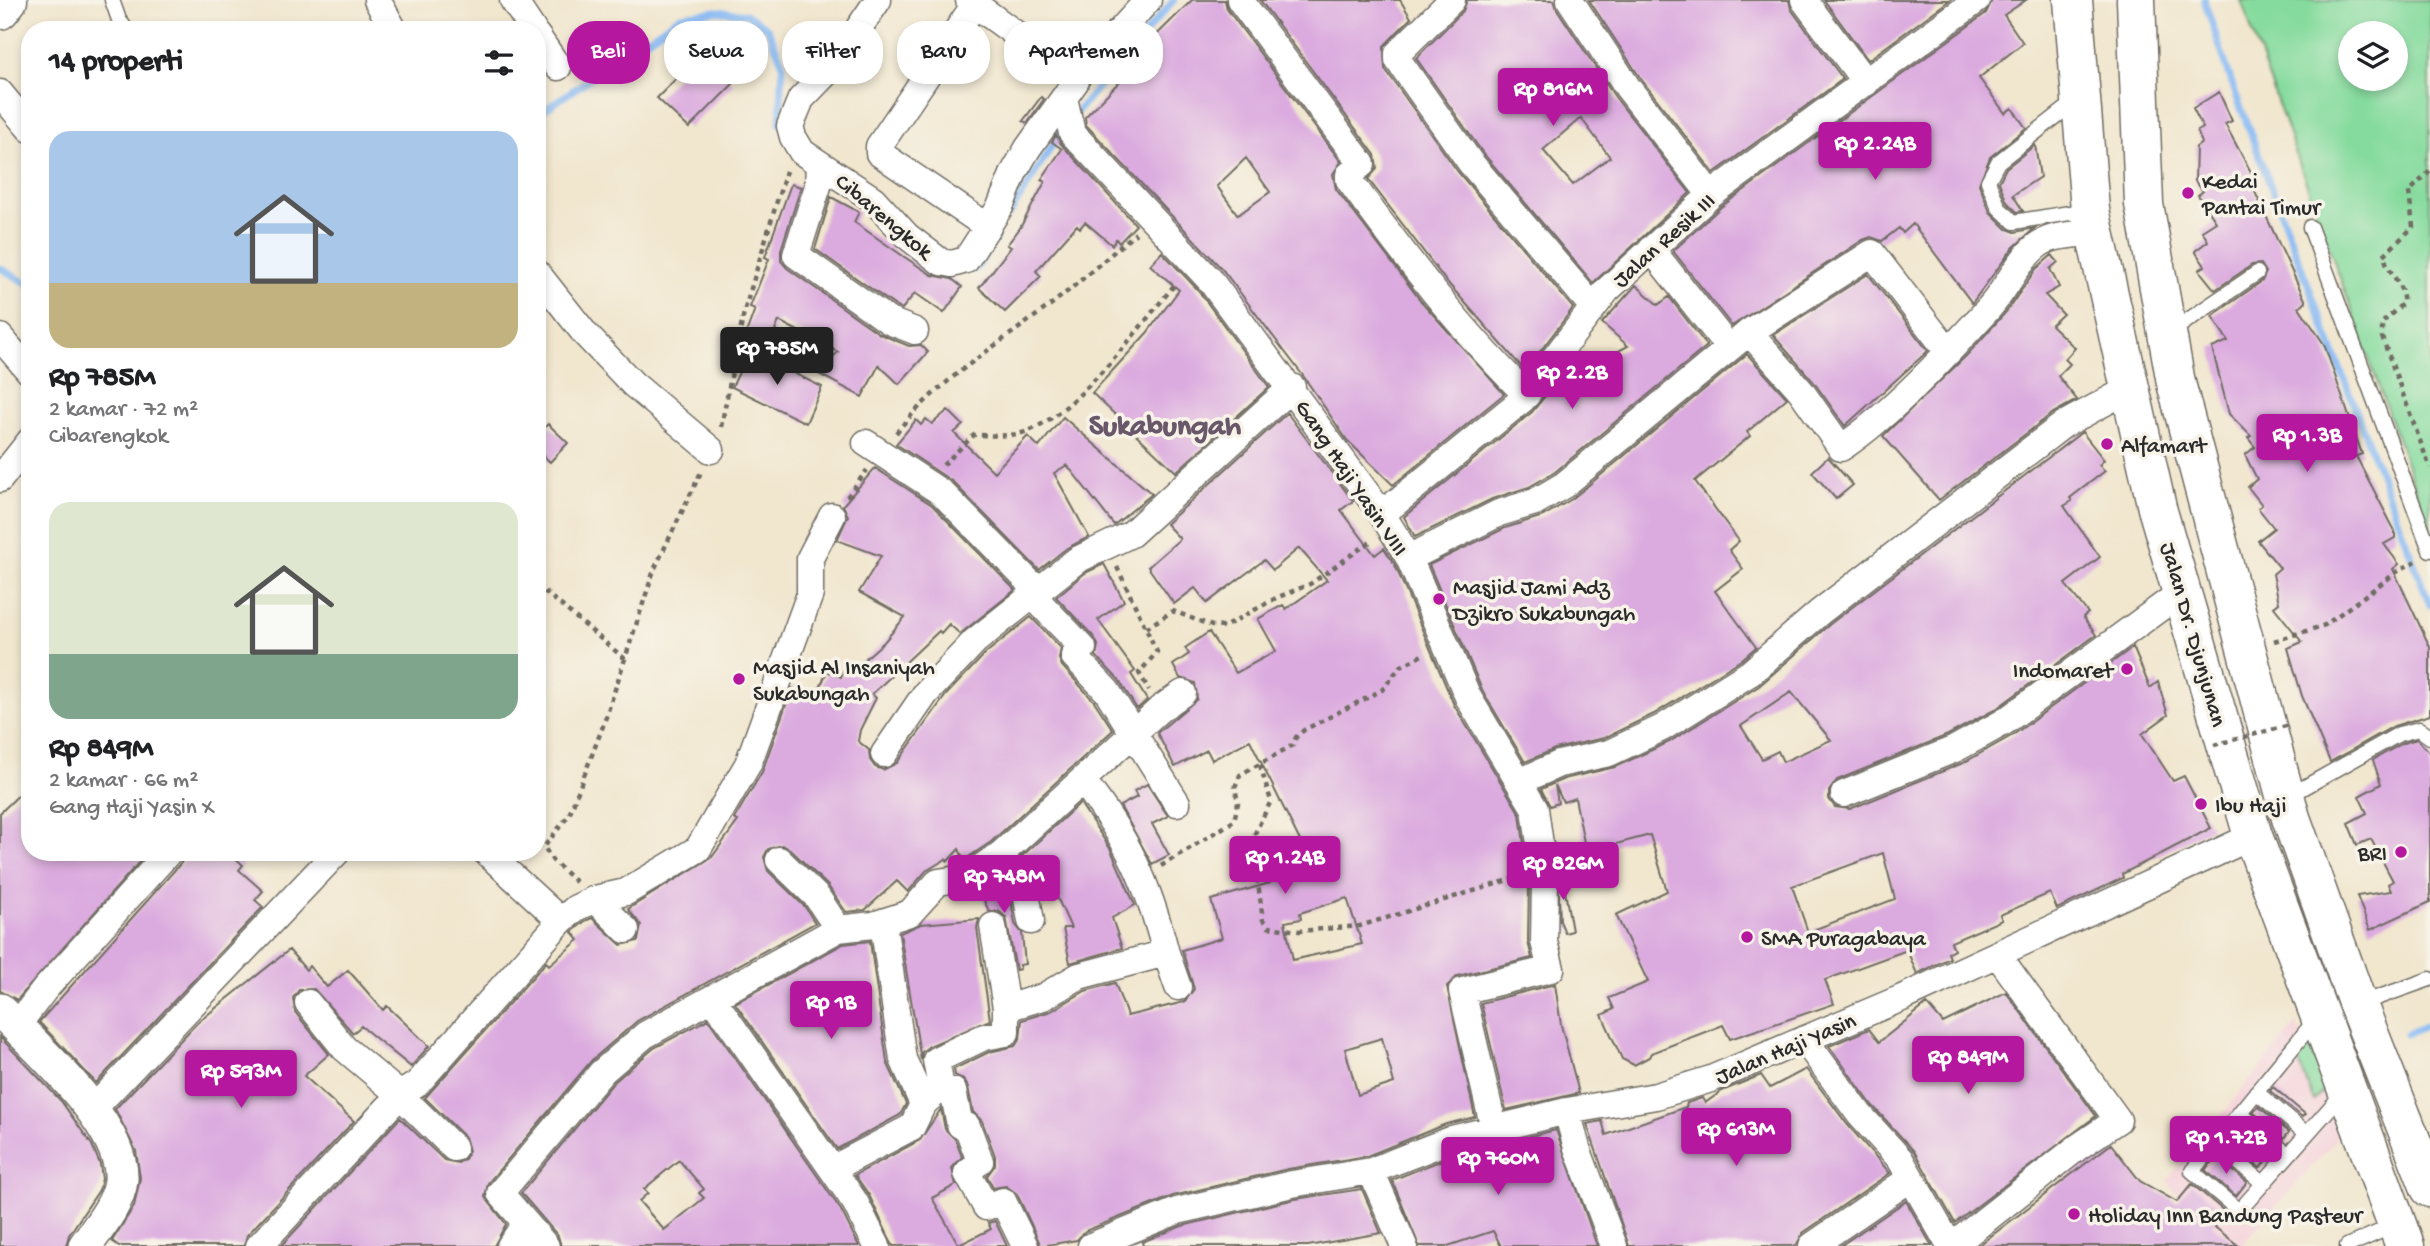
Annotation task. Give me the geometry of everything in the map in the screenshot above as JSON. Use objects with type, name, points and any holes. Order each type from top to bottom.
[{"type":"main road","points":[[0,10],[8,0]]},
{"type":"main road","name":"Jalan Dr. Djunjunan","points":[[2073,0],[2093,221],[2157,508],[2253,836],[2321,1013],[2345,1091],[2401,1235]]},
{"type":"main road","name":"Jalan Dr. Djunjunan","points":[[2136,0],[2144,204],[2176,383],[2286,798],[2358,1005],[2430,1188]]},
{"type":"street","points":[[377,0],[389,21]]},
{"type":"street","points":[[513,0],[527,21]]},
{"type":"street","points":[[791,157],[790,126],[801,99],[833,66],[878,0]]},
{"type":"street","name":"Cibarengkok","points":[[791,157],[819,173],[833,170],[873,199],[907,236],[941,262],[953,264],[966,260],[1000,207],[1014,172],[1068,86],[1148,0]]},
{"type":"street","points":[[1240,0],[1362,164],[1349,175],[1349,180],[1410,261],[1494,363],[1527,395]]},
{"type":"street","points":[[1452,0],[1398,53],[1398,60],[1470,162],[1593,307]]},
{"type":"street","points":[[1570,0],[1628,89],[1711,195]]},
{"type":"street","points":[[1804,0],[1866,83]]},
{"type":"street","points":[[988,227],[879,153],[879,146],[972,2],[1068,86]]},
{"type":"street","name":"Jalan Resik III","points":[[1387,521],[1527,395],[1593,307],[1651,249],[1711,195],[1866,83],[1972,2]]},
{"type":"street","points":[[546,49],[558,66]]},
{"type":"street","name":"Gang Haji Yasin VIII","points":[[1068,86],[1072,133],[1210,280],[1292,387],[1387,521],[1409,558],[1468,697],[1535,809],[1544,871],[1544,942],[1551,969],[1462,991],[1494,1129]]},
{"type":"street","points":[[0,93],[21,119]]},
{"type":"street","points":[[819,173],[796,256],[889,321],[915,331]]},
{"type":"street","points":[[1651,249],[1739,340],[1801,391],[1841,448],[1888,409],[1991,307],[2036,246],[2093,221]]},
{"type":"street","points":[[1409,558],[1474,528],[1499,513],[1535,502],[1564,485],[1739,340],[1872,253],[1947,350]]},
{"type":"street","points":[[546,284],[586,335],[633,384],[669,418],[711,450]]},
{"type":"street","points":[[0,337],[21,362]]},
{"type":"street","points":[[884,754],[926,693],[967,650],[1077,560],[1131,534],[1168,503],[1206,462],[1292,387]]},
{"type":"street","points":[[1519,782],[1559,764],[1609,753],[1662,728],[1750,673],[1820,612],[2063,425],[2129,389]]},
{"type":"street","points":[[873,448],[942,493],[1083,648],[1074,656],[1107,691],[1177,803]]},
{"type":"street","points":[[0,480],[21,453]]},
{"type":"street","points":[[259,1246],[400,1095],[417,1084],[561,921],[576,908],[595,899],[626,892],[698,849],[748,764],[810,594],[810,558],[832,516]]},
{"type":"street","points":[[1844,794],[1955,749],[2004,722],[2183,591]]},
{"type":"street","points":[[546,1246],[500,1193],[601,1072],[645,1035],[838,929],[883,923],[910,913],[939,882],[964,877],[1001,854],[1135,735],[1160,709],[1184,693]]},
{"type":"street","points":[[1083,781],[1116,824],[1142,877],[1153,901],[1178,987]]},
{"type":"street","name":"Jalan Haji Yasin","points":[[1091,1246],[1177,1211],[1292,1184],[1371,1171],[1451,1139],[1567,1111],[1656,1096],[1710,1079],[1997,954],[2253,836]]},
{"type":"street","points":[[1001,854],[1026,893],[1031,921]]},
{"type":"street","points":[[779,860],[817,897],[838,929]]},
{"type":"street","points":[[85,1246],[108,1211],[121,1180],[115,1142],[93,1109],[8,1018],[45,989],[161,861]]},
{"type":"street","points":[[93,1109],[328,861]]},
{"type":"street","points":[[496,861],[561,921]]},
{"type":"street","points":[[595,899],[626,930]]},
{"type":"street","points":[[883,923],[904,1059],[932,1096]]},
{"type":"street","points":[[832,1170],[912,1127],[932,1096],[936,1060],[984,1037],[1006,1032],[1006,1008],[993,926]]},
{"type":"street","points":[[1006,1008],[1043,997],[1079,976],[1166,953]]},
{"type":"street","points":[[1804,1039],[1860,1115],[1900,1159],[1951,1246],[2118,1120],[1997,954]]},
{"type":"street","points":[[713,999],[855,1202],[877,1246]]},
{"type":"street","points":[[308,1003],[344,1048],[400,1095],[454,1148]]},
{"type":"street","points":[[932,1096],[953,1091],[960,1125],[967,1126],[980,1161],[967,1173],[986,1207],[1003,1201],[1025,1246]]},
{"type":"street","points":[[1567,1111],[1577,1148],[1614,1246]]},
{"type":"street","points":[[1371,1171],[1404,1246]]},
{"type":"street","points":[[1812,1246],[1911,1178]]},
{"type":"street","points":[[510,1246],[526,1223]]},
{"type":"lane","points":[[112,0],[120,21]]},
{"type":"lane","points":[[2080,98],[1998,162],[1988,181],[1999,208],[2014,222],[2093,221]]},
{"type":"lane","points":[[2310,227],[2425,555]]},
{"type":"lane","points":[[2167,334],[2257,273]]},
{"type":"lane","points":[[2286,798],[2399,734],[2419,729],[2430,737]]},
{"type":"lane","points":[[2358,1005],[2430,979]]},
{"type":"lane","points":[[2321,1013],[2192,1171],[2239,1211],[2345,1091]]},
{"type":"lane","points":[[2256,1092],[2307,1134]]},
{"type":"lane","points":[[2240,1113],[2288,1155]]},
{"type":"lane","points":[[2215,1143],[2263,1183]]},
{"type":"lane","points":[[2347,1246],[2401,1235]]},
{"type":"path","points":[[546,844],[569,815],[654,570],[720,433],[744,312],[791,157]]},
{"type":"path","points":[[2430,171],[2409,192],[2413,228],[2384,255],[2385,264],[2404,292],[2403,303],[2382,323],[2382,337],[2430,468]]},
{"type":"path","points":[[832,516],[873,448],[917,407],[976,358],[1047,307],[1152,219]]},
{"type":"path","points":[[925,482],[974,435],[1007,437],[1032,429],[1075,399],[1193,262]]},
{"type":"path","points":[[1146,628],[1173,611],[1212,626],[1224,627],[1237,622],[1276,597],[1310,584],[1387,521]]},
{"type":"path","points":[[1106,545],[1157,652],[1139,673],[1160,709]]},
{"type":"path","points":[[2246,648],[2325,625],[2401,569],[2425,555]]},
{"type":"path","points":[[546,593],[625,659]]},
{"type":"path","points":[[1142,877],[1234,821],[1238,803],[1235,787],[1240,775],[1293,745],[1296,737],[1304,730],[1382,690],[1400,667],[1444,643]]},
{"type":"path","points":[[2214,745],[2290,725]]},
{"type":"path","points":[[1260,765],[1271,801],[1252,839],[1263,920],[1268,927],[1299,931],[1360,926],[1455,894],[1544,871]]},
{"type":"path","points":[[546,850],[553,861],[595,899]]},
{"type":"shaded area","points":[[2297,1023],[2341,1134],[2240,1246],[2175,1246],[2194,1214],[2167,1181]]},
{"type":"green space","points":[[2241,0],[2430,0],[2430,530]]},
{"type":"green space","points":[[2310,1045],[2326,1087],[2314,1101],[2298,1060]]},
{"type":"building","points":[[1192,0],[1225,0],[1227,9],[1341,162],[1333,174],[1336,189],[1421,301],[1504,394],[1393,485],[1347,440],[1304,377],[1222,269],[1086,125],[1085,117],[1117,84],[1163,84],[1163,29]],"holes":[[[1246,158],[1270,192],[1238,215],[1217,186]]]},
{"type":"building","points":[[1260,0],[1400,0],[1411,18],[1384,46],[1385,69],[1458,172],[1573,308],[1525,371],[1446,281],[1368,179],[1377,169],[1375,155]]},
{"type":"building","points":[[1467,0],[1554,0],[1557,9],[1615,97],[1690,193],[1593,283],[1482,152],[1416,58],[1463,11]],"holes":[[[1581,118],[1610,157],[1573,185],[1543,150]]]},
{"type":"building","points":[[1589,0],[1789,0],[1791,9],[1843,79],[1714,173],[1641,79]]},
{"type":"building","points":[[1824,0],[1950,0],[1868,60]]},
{"type":"building","points":[[1992,0],[2026,0],[2004,15],[2023,43],[1979,78],[2005,113],[2012,108],[2026,128],[1990,157],[1979,184],[1990,212],[2007,229],[2015,232],[2035,228],[2013,248],[1972,303],[1913,224],[1903,233],[1899,228],[1882,241],[1871,237],[1863,240],[1732,326],[1673,251],[1721,207],[1986,13]]},
{"type":"building","points":[[671,84],[733,84],[689,128],[657,98]]},
{"type":"building","points":[[2219,92],[2232,121],[2225,124],[2259,187],[2254,190],[2306,302],[2299,307],[2324,344],[2362,454],[2356,456],[2395,531],[2395,538],[2384,544],[2399,564],[2393,569],[2430,647],[2430,715],[2394,726],[2330,762],[2302,696],[2288,648],[2302,642],[2274,607],[2279,603],[2273,574],[2280,568],[2258,541],[2274,528],[2258,508],[2262,505],[2248,487],[2257,479],[2245,455],[2255,447],[2248,438],[2251,436],[2229,414],[2212,348],[2228,341],[2212,316],[2262,281],[2266,272],[2261,264],[2252,265],[2215,290],[2199,270],[2205,266],[2195,251],[2208,241],[2202,231],[2216,222],[2198,195],[2203,191],[2195,181],[2196,147],[2202,143],[2197,131],[2203,128],[2193,108]]},
{"type":"building","points":[[1041,97],[1044,99],[1027,123],[1023,121]]},
{"type":"building","points":[[1056,135],[1061,144],[1136,225],[1119,243],[1116,239],[1112,245],[1085,222],[1080,228],[1077,225],[1036,271],[1041,276],[1005,312],[979,288],[1011,247],[1007,245],[1020,228],[1045,182],[1041,180],[1062,149],[1052,142]]},
{"type":"building","points":[[2035,145],[2040,177],[2013,195],[2023,211],[2017,212],[2007,202],[1999,182],[2006,168]]},
{"type":"building","points":[[791,184],[801,187],[781,250],[781,261],[880,334],[909,346],[921,345],[928,352],[899,384],[879,365],[862,397],[817,373],[838,352],[779,321],[767,350],[743,341],[755,309],[750,307],[769,259],[765,257]]},
{"type":"building","points":[[831,197],[859,212],[854,222],[903,256],[932,275],[952,279],[962,287],[944,313],[915,293],[902,309],[897,307],[815,249]]},
{"type":"building","points":[[1162,252],[1198,290],[1269,387],[1176,472],[1092,393],[1147,333],[1179,290],[1150,265]]},
{"type":"building","points":[[2052,255],[2058,262],[2050,269],[2059,287],[2045,295],[2063,314],[2051,325],[2075,348],[2065,359],[2070,364],[2058,376],[2077,400],[2053,413],[1939,500],[1883,436],[1967,355],[2007,311],[2036,269]]},
{"type":"building","points":[[1868,274],[1928,351],[1845,426],[1813,381],[1773,335]]},
{"type":"building","points":[[1636,285],[1658,305],[1669,297],[1707,346],[1555,472],[1529,487],[1492,499],[1415,537],[1404,517],[1406,515],[1532,412],[1554,385],[1628,346],[1602,323]]},
{"type":"building","points":[[749,351],[822,387],[806,423],[732,387]]},
{"type":"building","points":[[1747,354],[1787,398],[1747,432],[1750,436],[1695,481],[1739,541],[1729,550],[1743,569],[1715,591],[1756,647],[1741,660],[1654,714],[1604,738],[1555,749],[1525,762],[1482,690],[1429,565],[1505,528],[1543,516],[1572,499]]},
{"type":"building","points":[[948,410],[963,425],[954,433],[994,472],[1028,436],[1039,447],[1063,417],[1152,494],[1114,525],[1067,465],[1054,473],[1089,537],[1067,548],[1039,570],[953,482],[896,444],[916,420],[921,425],[926,419],[932,424]]},
{"type":"building","points":[[1287,413],[1353,501],[1341,510],[1375,555],[1384,548],[1395,565],[1454,705],[1520,814],[1529,881],[1528,942],[1532,958],[1458,976],[1447,986],[1475,1117],[1446,1124],[1367,1156],[1288,1169],[1173,1196],[1085,1231],[1077,1240],[1041,1246],[1017,1194],[1006,1186],[993,1188],[987,1176],[995,1165],[995,1156],[982,1121],[973,1112],[968,1087],[964,1080],[955,1075],[954,1069],[989,1052],[1015,1046],[1020,1039],[1022,1020],[1051,1011],[1085,991],[1115,983],[1127,1016],[1184,1002],[1194,989],[1182,950],[1222,938],[1211,900],[1270,883],[1263,859],[1303,847],[1250,740],[1212,760],[1207,750],[1175,767],[1157,733],[1197,699],[1195,683],[1180,678],[1173,665],[1189,654],[1185,648],[1209,632],[1236,673],[1276,651],[1258,619],[1283,605],[1286,609],[1327,580],[1299,548],[1273,570],[1264,560],[1207,603],[1195,588],[1174,604],[1148,567],[1180,539],[1166,524]],"holes":[[[1347,898],[1362,944],[1293,960],[1285,922],[1301,919],[1300,913]],[[1382,1038],[1394,1083],[1358,1095],[1345,1049]]]},
{"type":"building","points":[[548,424],[568,443],[550,462],[546,458]]},
{"type":"building","points":[[2082,432],[2104,460],[2099,465],[2105,471],[2070,498],[2072,501],[2064,506],[2100,557],[2065,584],[2088,613],[2083,617],[2096,635],[1996,709],[1948,735],[1837,780],[1829,791],[1829,799],[1835,807],[1850,809],[1963,763],[2013,735],[2133,647],[2150,688],[2158,682],[2168,715],[2142,734],[2173,781],[2184,776],[2211,828],[2122,874],[2123,878],[2057,909],[2050,893],[2000,915],[2002,920],[1951,942],[1954,950],[1948,953],[1950,958],[1917,974],[1907,950],[1825,980],[1834,1004],[1730,1039],[1723,1025],[1651,1053],[1649,1057],[1634,1065],[1622,1059],[1602,1015],[1614,1009],[1609,998],[1648,982],[1616,915],[1667,891],[1650,835],[1586,852],[1575,798],[1563,802],[1555,785],[1558,803],[1550,806],[1541,789],[1564,779],[1615,767],[1669,742],[1759,686],[1830,624]],"holes":[[[1791,692],[1831,740],[1783,762],[1778,751],[1762,759],[1741,726]],[[1883,853],[1895,899],[1808,932],[1792,886]]]},
{"type":"building","points":[[1828,457],[1853,485],[1836,499],[1812,472]]},
{"type":"building","points":[[875,468],[932,505],[1015,590],[960,634],[949,624],[941,633],[939,631],[872,694],[876,698],[860,730],[858,741],[869,750],[870,760],[875,767],[883,770],[897,763],[946,695],[986,653],[1031,617],[1061,648],[1059,659],[1062,666],[1094,701],[1113,730],[991,842],[964,860],[959,849],[948,861],[946,859],[926,871],[908,892],[897,881],[865,910],[846,912],[828,886],[790,849],[782,845],[768,849],[764,857],[768,871],[805,907],[815,923],[637,1021],[592,1060],[488,1183],[485,1197],[506,1224],[494,1246],[281,1246],[400,1118],[444,1160],[458,1163],[465,1159],[469,1151],[465,1137],[425,1098],[546,962],[549,965],[579,940],[572,932],[585,921],[592,918],[621,945],[638,941],[641,925],[628,909],[712,857],[738,821],[734,819],[762,772],[792,688],[816,698],[827,671],[841,677],[844,669],[850,672],[884,642],[905,617],[859,592],[881,556],[837,540],[848,516],[843,505]]},
{"type":"building","points":[[1104,564],[1124,601],[1098,620],[1135,671],[1131,674],[1147,700],[1137,709],[1119,680],[1096,656],[1098,645],[1094,637],[1056,597],[1085,573]]},
{"type":"building","points":[[2417,739],[2430,753],[2430,902],[2370,930],[2357,896],[2391,891],[2388,884],[2393,881],[2371,839],[2357,845],[2348,823],[2367,813],[2359,796],[2381,784],[2373,760],[2403,743]]},
{"type":"building","points":[[1147,784],[1168,816],[1152,824],[1169,855],[1152,864],[1120,806],[1137,797],[1134,791]]},
{"type":"building","points":[[21,793],[21,861],[140,861],[17,1000],[0,991],[0,813]]},
{"type":"building","points":[[1080,803],[1111,850],[1135,905],[1112,918],[1122,948],[1070,963],[1063,928],[1071,928],[1052,886],[1041,889],[1021,857]]},
{"type":"building","points":[[1557,846],[1572,931],[1565,933],[1560,921]]},
{"type":"building","points":[[239,861],[243,865],[239,870],[263,891],[255,900],[263,907],[96,1083],[39,1022],[181,863]]},
{"type":"building","points":[[996,876],[1011,899],[1015,924],[1022,933],[1025,964],[1016,970],[1006,917],[998,911],[989,911],[978,888]]},
{"type":"building","points":[[979,919],[977,928],[990,1020],[929,1046],[922,1052],[921,1060],[900,933],[921,924]]},
{"type":"building","points":[[870,941],[887,1062],[906,1104],[900,1115],[837,1149],[735,1003],[843,944]]},
{"type":"building","points":[[289,950],[306,970],[309,966],[327,987],[348,970],[383,1010],[387,1006],[429,1046],[411,1067],[361,1026],[353,1033],[314,989],[299,990],[293,998],[295,1012],[329,1054],[304,1076],[354,1121],[247,1235],[244,1246],[119,1246],[112,1241],[134,1206],[140,1178],[136,1151],[115,1109],[197,1023]]},
{"type":"building","points":[[1555,984],[1561,1025],[1579,1093],[1506,1110],[1481,1003]]},
{"type":"building","points":[[2006,992],[2096,1116],[1955,1223],[1914,1151],[1872,1105],[1829,1046],[1869,1029],[1879,1042],[1927,1004],[1943,1023]]},
{"type":"building","points":[[708,1019],[841,1210],[859,1246],[561,1246],[558,1236],[521,1193],[613,1083],[654,1048]],"holes":[[[679,1160],[704,1189],[699,1193],[704,1198],[664,1230],[639,1201],[648,1193],[644,1189]]]},
{"type":"building","points":[[0,1037],[61,1101],[92,1145],[100,1164],[102,1179],[99,1190],[69,1235],[66,1246],[0,1246]]},
{"type":"building","points":[[1806,1069],[1847,1124],[1890,1173],[1803,1233],[1796,1246],[1629,1246],[1587,1124],[1602,1121],[1606,1135],[1686,1107],[1687,1103],[1702,1098],[1705,1103],[1722,1091],[1761,1075],[1770,1088]]},
{"type":"building","points":[[2273,1087],[2305,1114],[2302,1117],[2270,1091]]},
{"type":"building","points":[[2258,1106],[2289,1132],[2284,1139],[2253,1112]]},
{"type":"building","points":[[941,1109],[945,1129],[955,1139],[962,1157],[952,1168],[956,1185],[932,1198],[959,1245],[991,1229],[988,1223],[995,1221],[1007,1246],[893,1246],[869,1195],[855,1175],[920,1140]]},
{"type":"building","points":[[2241,1126],[2272,1153],[2260,1168],[2228,1142]]},
{"type":"building","points":[[1556,1130],[1597,1246],[1501,1246],[1493,1231],[1448,1246],[1419,1246],[1392,1180],[1457,1154]]},
{"type":"building","name":"Holiday Inn Bandung Pasteur","points":[[2111,1144],[2140,1181],[2177,1202],[2192,1184],[2224,1211],[2212,1225],[2239,1246],[1978,1246]]},
{"type":"building","points":[[2216,1157],[2247,1182],[2236,1196],[2205,1170]]},
{"type":"building","points":[[1362,1189],[1381,1233],[1308,1246],[1143,1246],[1142,1242],[1182,1226],[1295,1199]]},
{"type":"building","points":[[1906,1201],[1932,1246],[1840,1246]]},
{"type":"waterway","points":[[1074,115],[1174,0]]},
{"type":"waterway","points":[[2204,0],[2236,95],[2430,605]]},
{"type":"waterway","points":[[546,109],[681,16],[716,11],[746,14],[768,29],[783,65],[780,123]]},
{"type":"waterway","points":[[1010,214],[1064,126]]},
{"type":"waterway","points":[[967,269],[977,269],[996,237]]},
{"type":"waterway","points":[[0,268],[21,280]]},
{"type":"waterway","points":[[2407,1034],[2430,1024]]},
{"type":"place","name":"Kedai Pantai Timur","points":[[2188,193]]},
{"type":"place","name":"Alfamart","points":[[2107,444]]},
{"type":"place","name":"Masjid Jami Adz Dzikro Sukabungah","points":[[1439,599]]},
{"type":"place","name":"Indomaret","points":[[2127,669]]},
{"type":"place","name":"Masjid Al Insaniyah Sukabungah","points":[[739,679]]},
{"type":"place","name":"Ibu Haji","points":[[2201,804]]},
{"type":"place","name":"BRI","points":[[2401,852]]},
{"type":"place","name":"SMA Puragabaya","points":[[1747,937]]},
{"type":"place","name":"Holiday Inn Bandung Pasteur","points":[[2074,1214]]},
{"type":"district","name":"Sukabungah","points":[[1165,424]]}]
